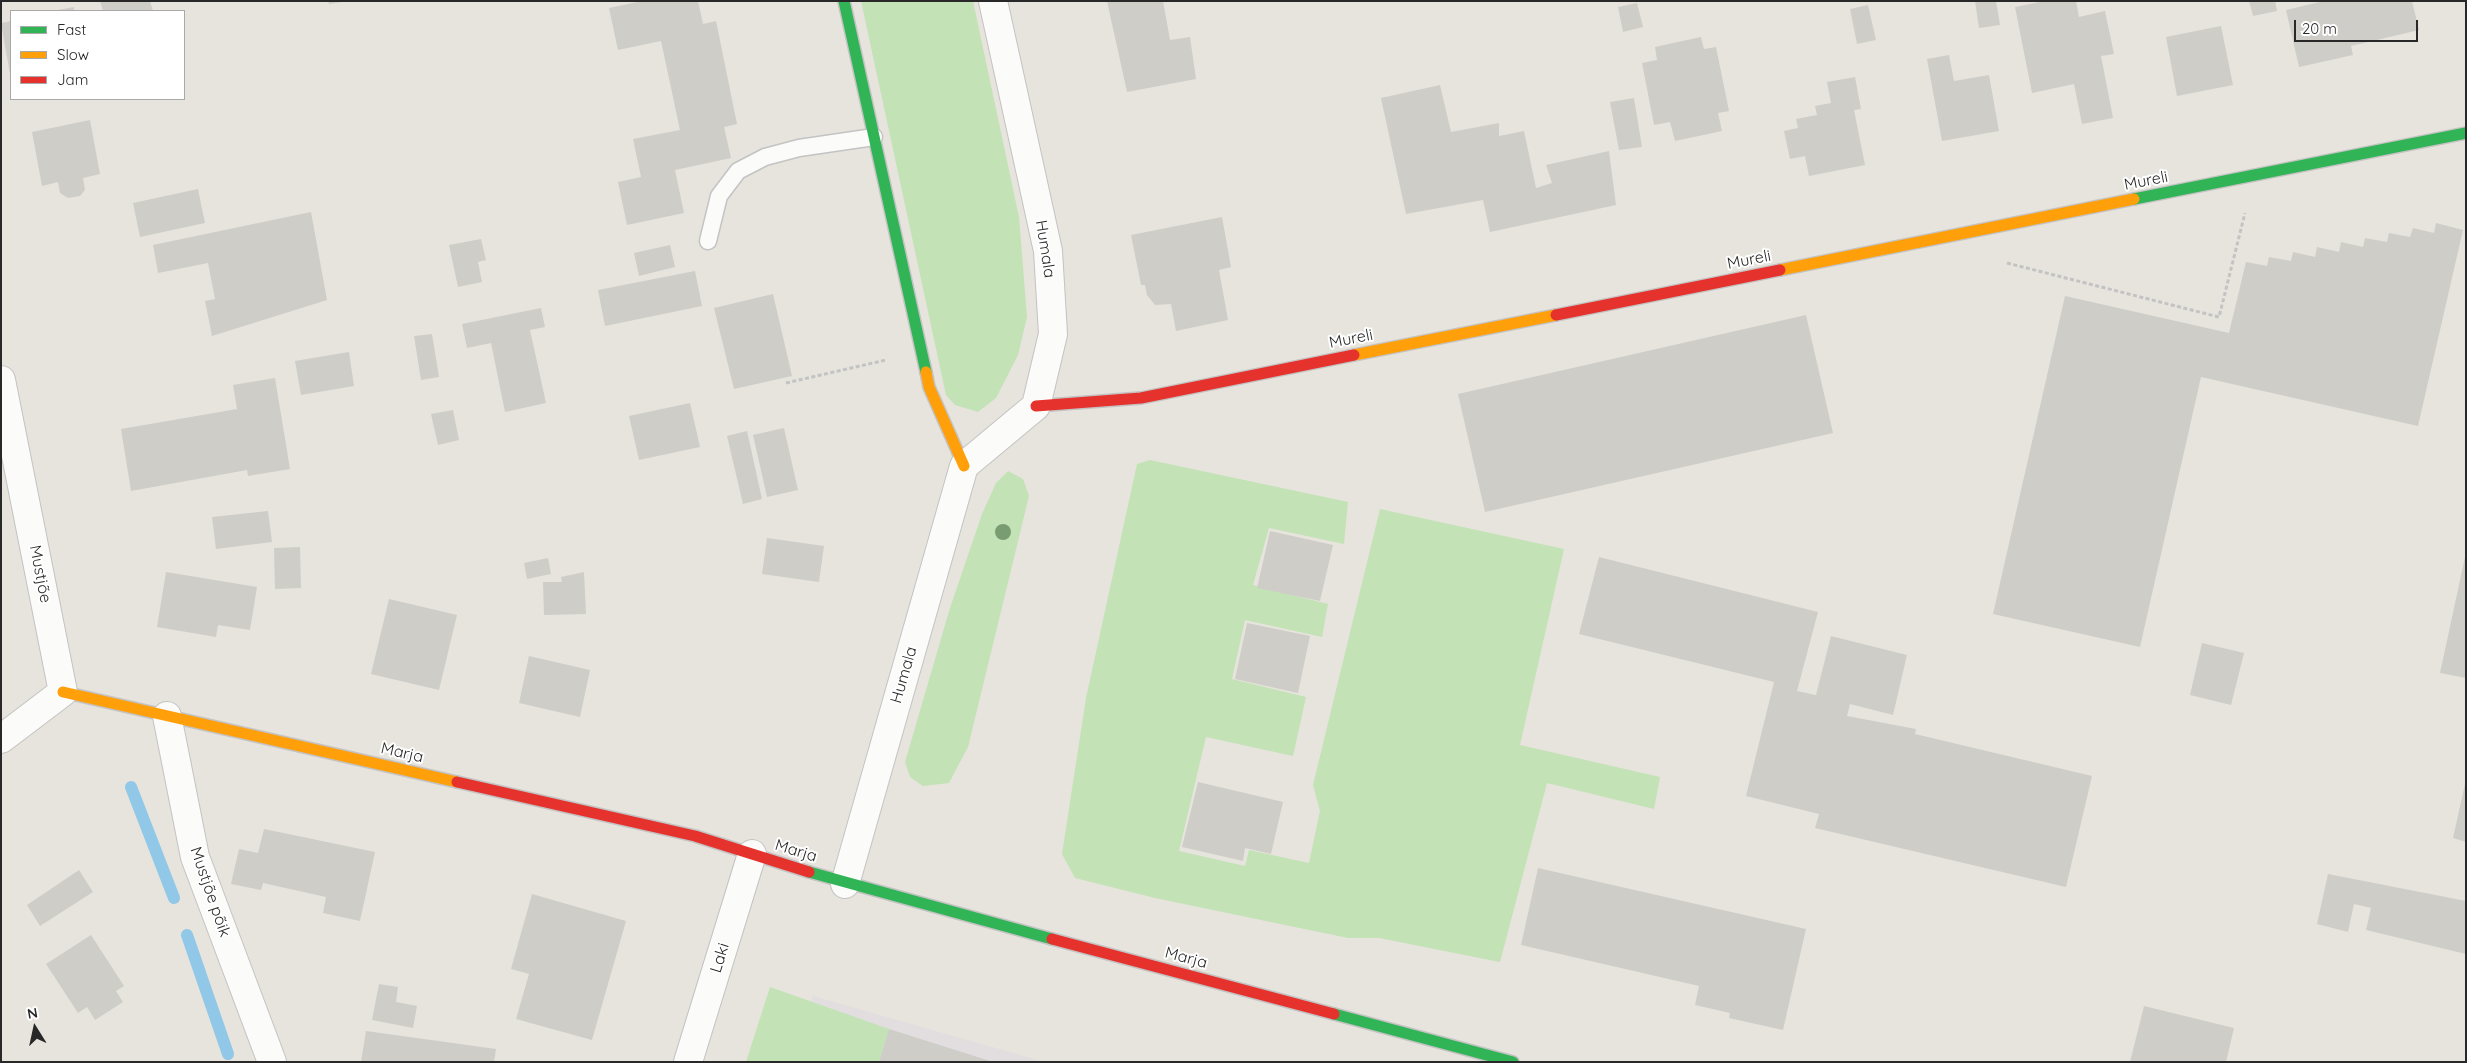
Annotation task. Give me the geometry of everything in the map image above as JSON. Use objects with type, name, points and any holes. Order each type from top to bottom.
[{"type":"street","points":[[844,1],[929,387],[964,466],[1036,406]]},
{"type":"street","name":"Humala","points":[[993,1],[1048,251],[1053,334],[1036,406]]},
{"type":"street","name":"Mureli","points":[[1036,406],[1141,398],[2466,133]]},
{"type":"street","name":"Mustjõe","points":[[1,380],[63,692]]},
{"type":"street","name":"Humala","points":[[845,884],[964,466]]},
{"type":"street","points":[[1,739],[63,692]]},
{"type":"street","name":"Marja","points":[[63,692],[686,834],[845,884],[1513,1062]]},
{"type":"street","name":"Mustjõe põik","points":[[167,716],[195,857],[272,1062]]},
{"type":"street","name":"Laki","points":[[688,1062],[752,854]]},
{"type":"lane","points":[[708,241],[719,196],[738,171],[765,157],[799,148],[874,137]]},
{"type":"path","points":[[2000,261],[2218,317],[2255,176]]},
{"type":"path","points":[[786,383],[921,352]]},
{"type":"shaded area","points":[[813,996],[1045,1062],[794,1062]]},
{"type":"green space","points":[[861,1],[973,1],[1019,217],[1027,317],[1018,355],[996,398],[978,412],[955,405],[946,395]]},
{"type":"green space","points":[[1150,460],[1348,502],[1344,544],[1269,528],[1253,585],[1328,604],[1322,637],[1245,620],[1232,679],[1306,697],[1293,756],[1206,737],[1179,851],[1245,866],[1249,850],[1309,863],[1320,811],[1313,785],[1380,509],[1564,549],[1520,745],[1660,777],[1654,809],[1547,783],[1500,962],[1379,938],[1348,938],[1155,898],[1075,878],[1062,854],[1086,698],[1137,464]]},
{"type":"green space","points":[[1008,471],[1023,479],[1029,496],[968,747],[949,783],[923,786],[910,777],[905,762],[950,608],[982,514],[996,483]]},
{"type":"green space","points":[[770,987],[889,1029],[879,1062],[746,1062]]},
{"type":"building","points":[[100,1],[150,1],[153,10],[103,10]]},
{"type":"building","points":[[328,1],[342,1],[342,2],[329,4]]},
{"type":"building","points":[[642,1],[698,1],[703,24],[716,21],[737,124],[724,127],[731,158],[675,170],[684,213],[627,225],[618,182],[641,177],[633,139],[680,130],[661,41],[618,50],[609,8]]},
{"type":"building","points":[[1107,1],[1163,1],[1170,40],[1190,37],[1196,79],[1127,92]]},
{"type":"building","points":[[1975,1],[1996,1],[2000,25],[1979,28]]},
{"type":"building","points":[[2045,1],[2076,1],[2079,17],[2105,11],[2114,54],[2101,56],[2113,118],[2082,124],[2074,84],[2032,93],[2015,7]]},
{"type":"building","points":[[2249,1],[2275,1],[2277,11],[2253,16]]},
{"type":"building","points":[[2324,1],[2412,1],[2419,30],[2351,46],[2353,55],[2299,67],[2286,10]]},
{"type":"building","points":[[1637,3],[1643,27],[1623,32],[1618,7]]},
{"type":"building","points":[[1868,5],[1876,40],[1857,44],[1850,9]]},
{"type":"building","points":[[74,7],[74,10],[58,10]]},
{"type":"building","points":[[10,21],[10,74],[1,23]]},
{"type":"building","points":[[2221,26],[2233,85],[2177,96],[2166,37]]},
{"type":"building","points":[[1701,37],[1704,49],[1716,47],[1729,111],[1718,113],[1722,131],[1675,141],[1670,122],[1654,125],[1642,63],[1657,60],[1655,47]]},
{"type":"building","points":[[1949,55],[1954,81],[1989,75],[1999,131],[1942,141],[1927,59]]},
{"type":"building","points":[[1855,77],[1861,109],[1854,110],[1865,165],[1809,176],[1805,156],[1790,159],[1784,131],[1798,128],[1796,119],[1817,115],[1815,106],[1831,103],[1827,82]]},
{"type":"building","points":[[1440,85],[1451,132],[1499,123],[1499,136],[1524,131],[1536,188],[1552,183],[1546,165],[1609,151],[1616,205],[1490,232],[1483,200],[1406,214],[1381,98]]},
{"type":"building","points":[[1634,98],[1642,147],[1619,150],[1610,102]]},
{"type":"building","points":[[90,120],[100,174],[83,178],[85,190],[80,196],[68,198],[60,193],[58,182],[42,186],[32,132]]},
{"type":"building","points":[[198,189],[205,223],[140,237],[133,203]]},
{"type":"building","points":[[311,212],[327,300],[212,336],[205,301],[215,299],[208,263],[158,273],[153,245]]},
{"type":"building","points":[[1222,217],[1231,267],[1219,270],[1228,320],[1176,331],[1171,304],[1155,305],[1147,295],[1145,285],[1141,285],[1131,235]]},
{"type":"building","points":[[2436,223],[2463,230],[2418,426],[2201,377],[2140,647],[1993,614],[2065,296],[2229,333],[2246,262],[2267,266],[2269,257],[2291,261],[2293,252],[2315,257],[2317,247],[2339,252],[2341,242],[2363,247],[2365,238],[2387,242],[2389,233],[2410,237],[2413,228],[2434,233]]},
{"type":"building","points":[[481,239],[486,260],[478,262],[482,282],[458,287],[449,245]]},
{"type":"building","points":[[670,245],[675,267],[639,276],[634,253]]},
{"type":"building","points":[[695,271],[702,306],[605,326],[598,290]]},
{"type":"building","points":[[773,294],[792,376],[734,389],[714,308]]},
{"type":"building","points":[[541,308],[545,327],[530,330],[546,403],[505,412],[491,343],[467,348],[462,324]]},
{"type":"building","points":[[1806,315],[1833,433],[1485,512],[1458,394]]},
{"type":"building","points":[[432,334],[439,377],[421,380],[414,336]]},
{"type":"building","points":[[349,352],[354,386],[301,395],[295,361]]},
{"type":"building","points":[[275,378],[290,469],[248,476],[247,470],[131,491],[121,429],[237,409],[233,385]]},
{"type":"building","points":[[690,403],[700,447],[639,460],[629,416]]},
{"type":"building","points":[[453,410],[459,440],[438,445],[431,414]]},
{"type":"building","points":[[784,428],[798,490],[767,497],[753,435]]},
{"type":"building","points":[[747,431],[762,499],[743,504],[727,436]]},
{"type":"building","points":[[268,511],[272,542],[216,549],[212,517]]},
{"type":"building","points":[[1270,531],[1333,545],[1320,601],[1257,588]]},
{"type":"building","points":[[767,538],[824,546],[819,582],[762,574]]},
{"type":"building","points":[[300,547],[301,588],[275,589],[274,548]]},
{"type":"building","points":[[1599,557],[1818,612],[1797,691],[1816,695],[1831,636],[1907,655],[1893,715],[1850,704],[1847,716],[1916,729],[1915,734],[2092,776],[2066,887],[1815,828],[1819,814],[1746,796],[1774,682],[1579,634]]},
{"type":"building","points":[[2466,557],[2466,678],[2440,673]]},
{"type":"building","points":[[548,558],[551,574],[527,579],[524,563]]},
{"type":"building","points":[[166,572],[257,587],[250,630],[218,625],[216,637],[157,627]]},
{"type":"building","points":[[584,572],[586,614],[544,615],[543,582],[562,582],[561,577]]},
{"type":"building","points":[[389,599],[457,615],[439,690],[371,674]]},
{"type":"building","points":[[1247,623],[1310,636],[1298,693],[1235,679]]},
{"type":"building","points":[[2202,643],[2244,653],[2231,705],[2190,695]]},
{"type":"building","points":[[529,656],[590,670],[580,717],[519,703]]},
{"type":"building","points":[[1198,782],[1283,802],[1271,854],[1245,848],[1243,861],[1182,847]]},
{"type":"building","points":[[2466,784],[2466,842],[2453,838]]},
{"type":"building","points":[[264,829],[375,852],[360,921],[323,913],[326,897],[263,883],[261,890],[231,884],[239,849],[258,853]]},
{"type":"building","points":[[1538,868],[1806,929],[1783,1030],[1729,1018],[1730,1013],[1695,1005],[1699,986],[1521,945]]},
{"type":"building","points":[[79,870],[93,892],[40,926],[27,905]]},
{"type":"building","points":[[2328,874],[2466,901],[2466,954],[2366,930],[2371,908],[2354,904],[2348,932],[2317,924]]},
{"type":"building","points":[[532,894],[626,921],[592,1040],[516,1019],[529,974],[511,969]]},
{"type":"building","points":[[91,935],[124,986],[116,991],[123,1002],[95,1020],[87,1007],[78,1013],[46,964]]},
{"type":"building","points":[[379,984],[398,987],[396,1002],[417,1006],[413,1028],[372,1020]]},
{"type":"building","points":[[2144,1006],[2234,1028],[2226,1062],[2130,1062]]},
{"type":"building","points":[[889,1029],[990,1061],[990,1062],[879,1062]]},
{"type":"building","points":[[366,1031],[496,1049],[494,1062],[361,1062]]},
{"type":"waterway","points":[[131,787],[174,898]]},
{"type":"waterway","points":[[187,935],[228,1054]]},
{"type":"traffic: fast","points":[[844,1],[926,372]]},
{"type":"traffic: fast","points":[[2134,199],[2466,133]]},
{"type":"traffic: fast","points":[[809,872],[1052,939]]},
{"type":"traffic: fast","points":[[1334,1014],[1513,1062]]},
{"type":"traffic: slow","points":[[1780,270],[2134,199]]},
{"type":"traffic: slow","points":[[1354,355],[1556,315]]},
{"type":"traffic: slow","points":[[926,372],[929,387],[964,466]]},
{"type":"traffic: slow","points":[[63,692],[457,782]]},
{"type":"traffic: jam","points":[[1556,315],[1780,270]]},
{"type":"traffic: jam","points":[[1036,406],[1141,398],[1354,355]]},
{"type":"traffic: jam","points":[[457,782],[695,836],[809,872]]},
{"type":"traffic: jam","points":[[1052,939],[1334,1014]]}]
